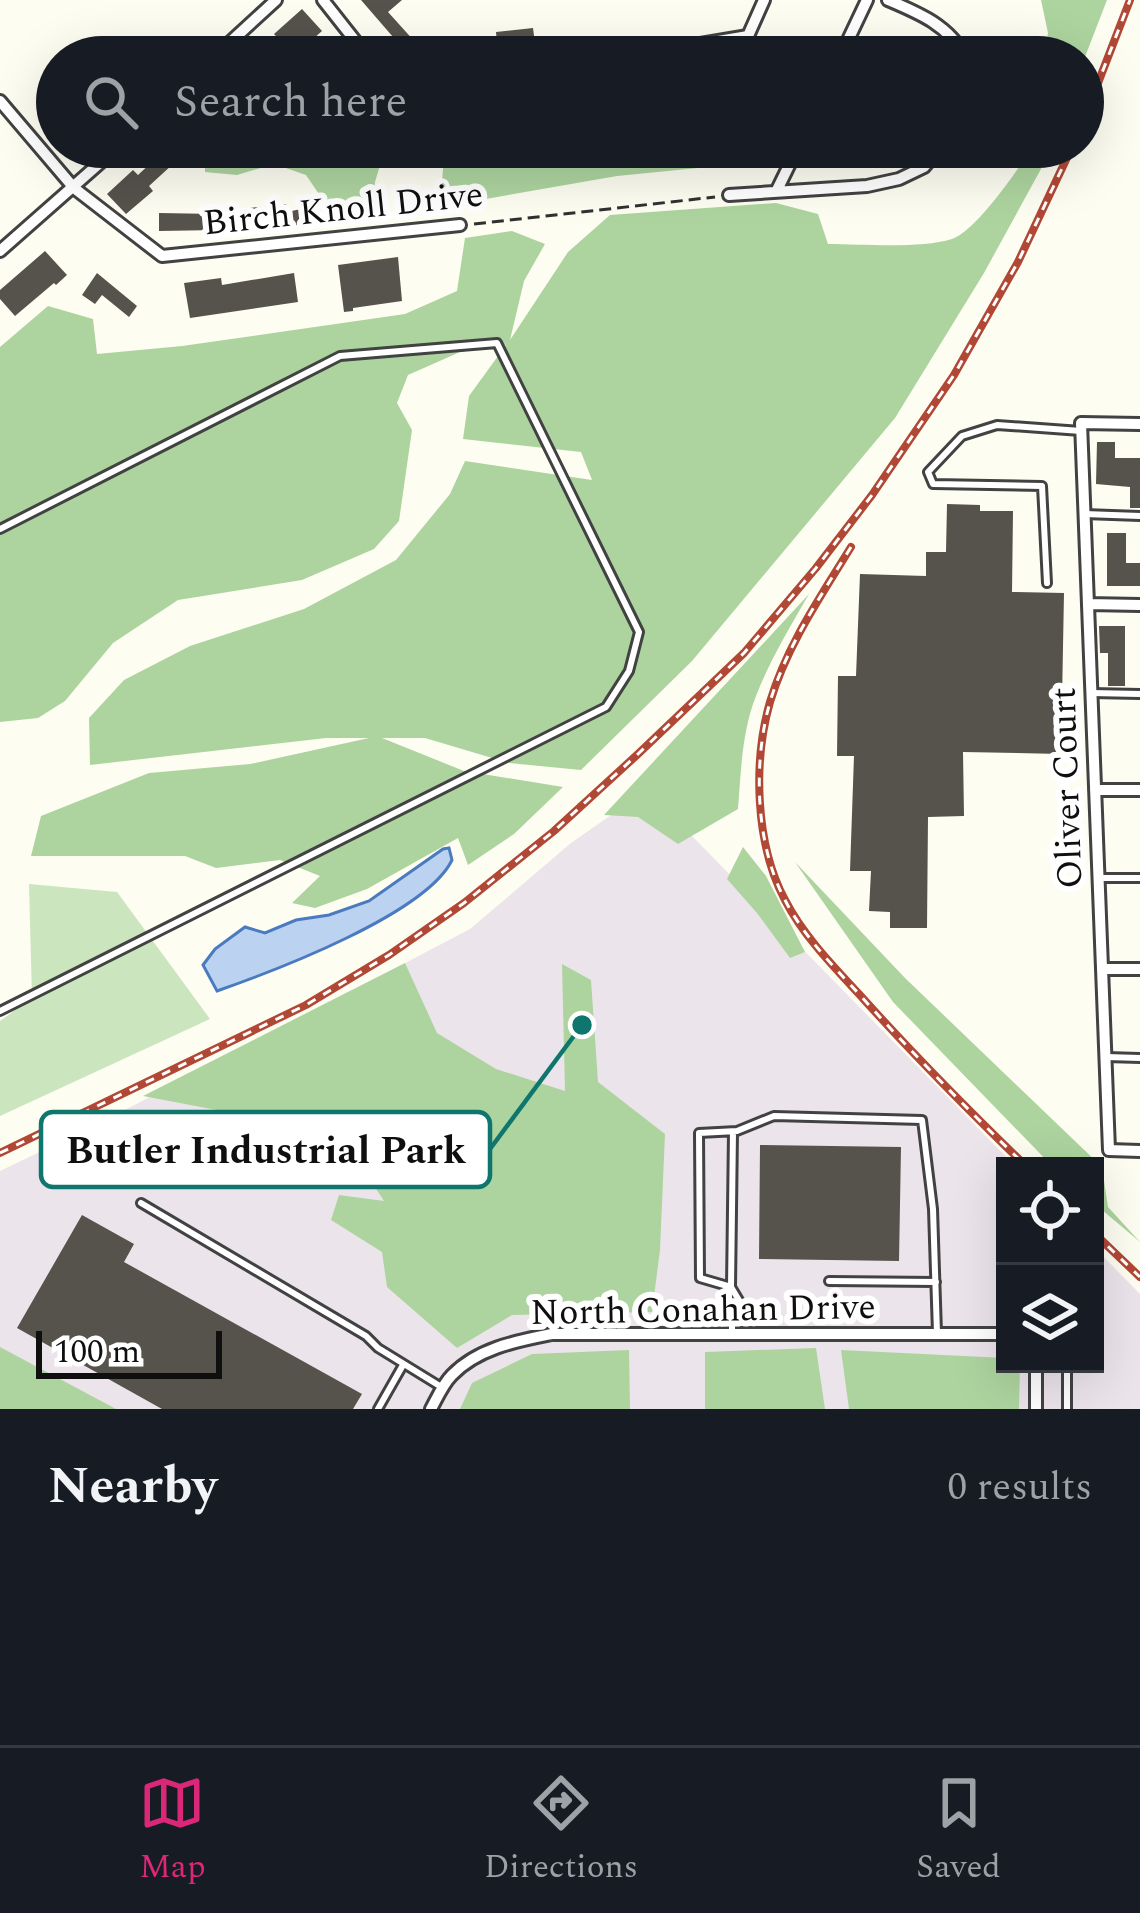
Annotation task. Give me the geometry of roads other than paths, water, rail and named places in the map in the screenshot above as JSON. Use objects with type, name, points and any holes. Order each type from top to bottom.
[{"type":"street","points":[[237,36],[276,0]]},
{"type":"street","points":[[323,0],[351,36]]},
{"type":"street","points":[[748,36],[764,0]]},
{"type":"street","points":[[850,36],[867,0]]},
{"type":"street","points":[[889,0],[953,36]]},
{"type":"street","name":"Birch Knoll Drive","points":[[0,101],[36,143]]},
{"type":"street","name":"Birch Knoll Drive","points":[[57,168],[74,188],[161,256],[460,225]]},
{"type":"street","points":[[0,251],[95,168]]},
{"type":"street","points":[[777,190],[788,168]]},
{"type":"street","points":[[729,196],[867,185],[899,179],[920,168]]},
{"type":"street","points":[[1081,427],[1140,424]]},
{"type":"street","name":"Oliver Court","points":[[1081,427],[1109,1150],[1140,1150]]},
{"type":"street","points":[[1088,604],[1140,605]]},
{"type":"street","points":[[1095,790],[1140,790]]},
{"type":"street","points":[[1102,969],[1140,969]]},
{"type":"street","name":"North Conahan Drive","points":[[431,1409],[449,1377],[475,1356],[552,1334],[996,1334]]},
{"type":"street","points":[[1036,1373],[1036,1409]]},
{"type":"lane","points":[[0,529],[340,356],[497,343],[639,632],[628,671],[606,707],[0,1010]]},
{"type":"lane","points":[[1047,583],[1042,485],[933,484],[928,472],[962,436],[997,425],[1081,427]]},
{"type":"lane","points":[[1084,514],[1140,516]]},
{"type":"lane","points":[[1091,693],[1140,694]]},
{"type":"lane","points":[[1099,878],[1140,878]]},
{"type":"lane","points":[[1106,1058],[1140,1058]]},
{"type":"lane","points":[[732,1334],[732,1314],[740,1302],[731,1287],[700,1278],[699,1132],[733,1132],[774,1116],[922,1120],[933,1209],[937,1334]]},
{"type":"lane","points":[[732,1314],[723,1302],[731,1287],[733,1132]]},
{"type":"lane","points":[[141,1203],[366,1336],[377,1348],[443,1388]]},
{"type":"lane","points":[[829,1282],[936,1282]]},
{"type":"lane","points":[[378,1409],[404,1364]]},
{"type":"lane","points":[[1067,1373],[1067,1409]]},
{"type":"water","points":[[449,848],[452,860],[437,880],[381,920],[310,955],[217,991],[203,965],[215,949],[245,927],[265,933],[369,901]]},
{"type":"railway","points":[[1104,67],[1130,0]]},
{"type":"railway","points":[[0,1153],[306,1005],[389,955],[554,831],[638,754],[744,653],[872,495],[954,375],[1018,262],[1062,168]]},
{"type":"railway","points":[[851,547],[795,641],[770,702],[759,776],[768,854],[785,900],[819,949],[1017,1157]]},
{"type":"railway","points":[[1104,1243],[1140,1277]]},
{"type":"place","name":"Butler Industrial Park","points":[[582,1025]]}]
